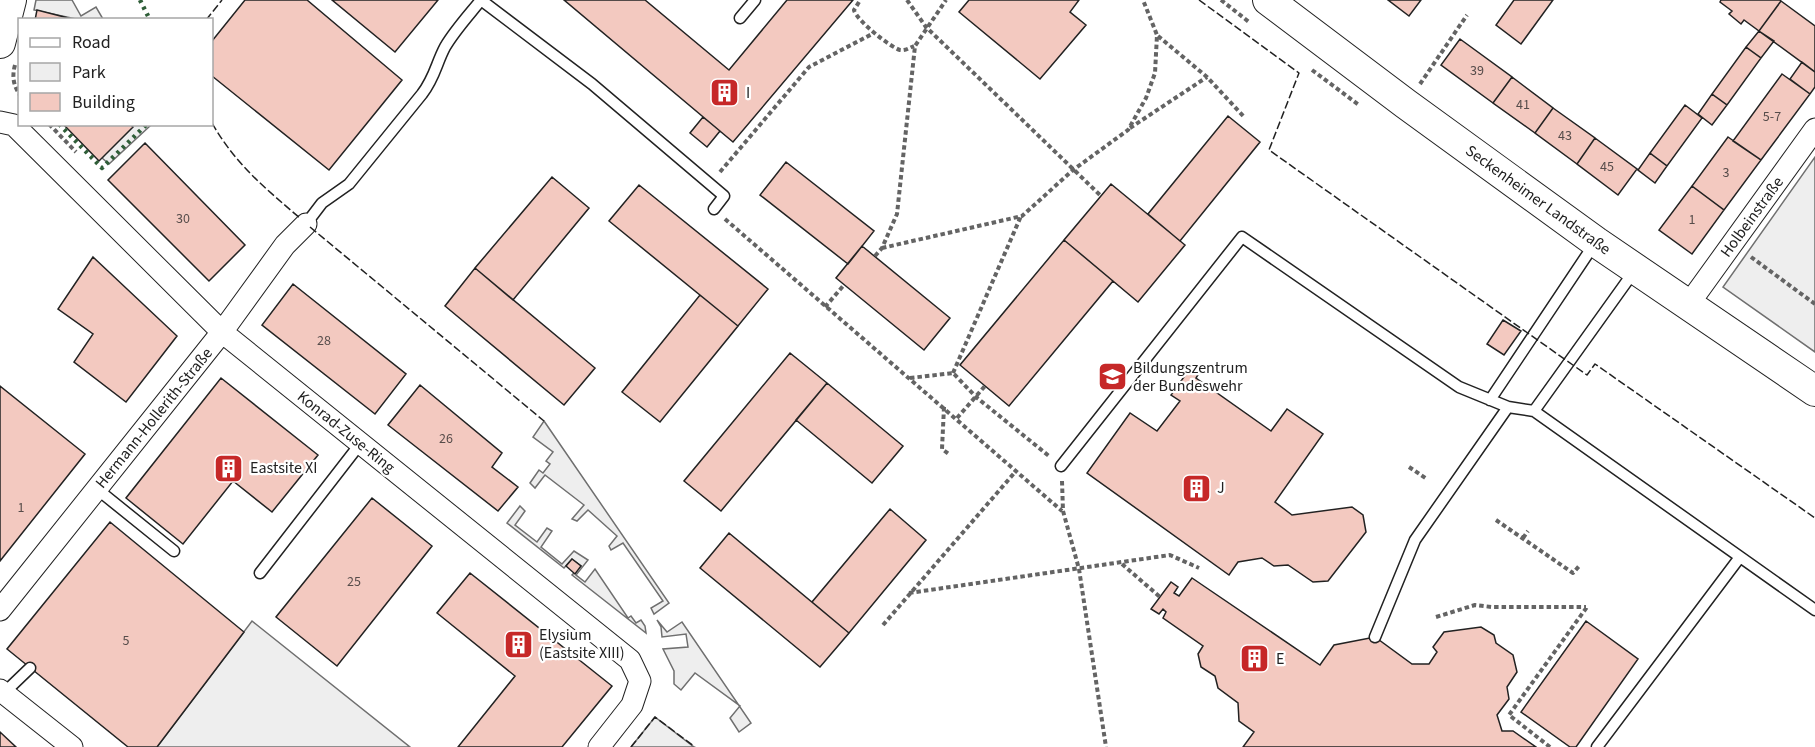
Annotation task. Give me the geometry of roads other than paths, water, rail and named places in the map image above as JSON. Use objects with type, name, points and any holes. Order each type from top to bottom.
[{"type":"main road","points":[[9,50],[11,0]]},
{"type":"main road","name":"Seckenheimer Landstraße","points":[[1268,0],[1406,104],[1635,270],[1815,391]]},
{"type":"street","name":"Konrad-Zuse-Ring","points":[[0,122],[14,125],[222,332],[630,660],[640,681],[632,705],[599,747]]},
{"type":"street","name":"Holbeinstraße","points":[[1688,305],[1815,129]]},
{"type":"street","name":"Hermann-Hollerith-Straße","points":[[0,610],[222,332],[281,251],[306,224]]},
{"type":"street","points":[[2,692],[72,747]]},
{"type":"lane","points":[[306,224],[322,203],[349,184],[422,94],[432,81],[444,48],[481,0],[592,84],[724,196],[714,209]]},
{"type":"lane","points":[[740,18],[755,0]]},
{"type":"lane","points":[[1061,466],[1242,237],[1459,387],[1508,407],[1534,411],[1815,610]]},
{"type":"lane","points":[[1490,400],[1596,242]]},
{"type":"lane","points":[[1534,411],[1635,270]]},
{"type":"lane","points":[[1376,637],[1415,540],[1508,407]]},
{"type":"lane","points":[[260,573],[360,444]]},
{"type":"lane","points":[[97,489],[174,551]]},
{"type":"lane","points":[[1597,747],[1740,557]]},
{"type":"lane","points":[[2,692],[30,668]]},
{"type":"place","name":"I","points":[[725,93]]},
{"type":"place","name":"Bildungszentrum der Bundeswehr","points":[[1112,377]]},
{"type":"place","name":"Eastsite XI","points":[[229,468]]},
{"type":"place","name":"J","points":[[1196,488]]},
{"type":"place","name":"Elysium (Eastsite XIII)","points":[[518,644]]},
{"type":"place","name":"E","points":[[1255,659]]}]
